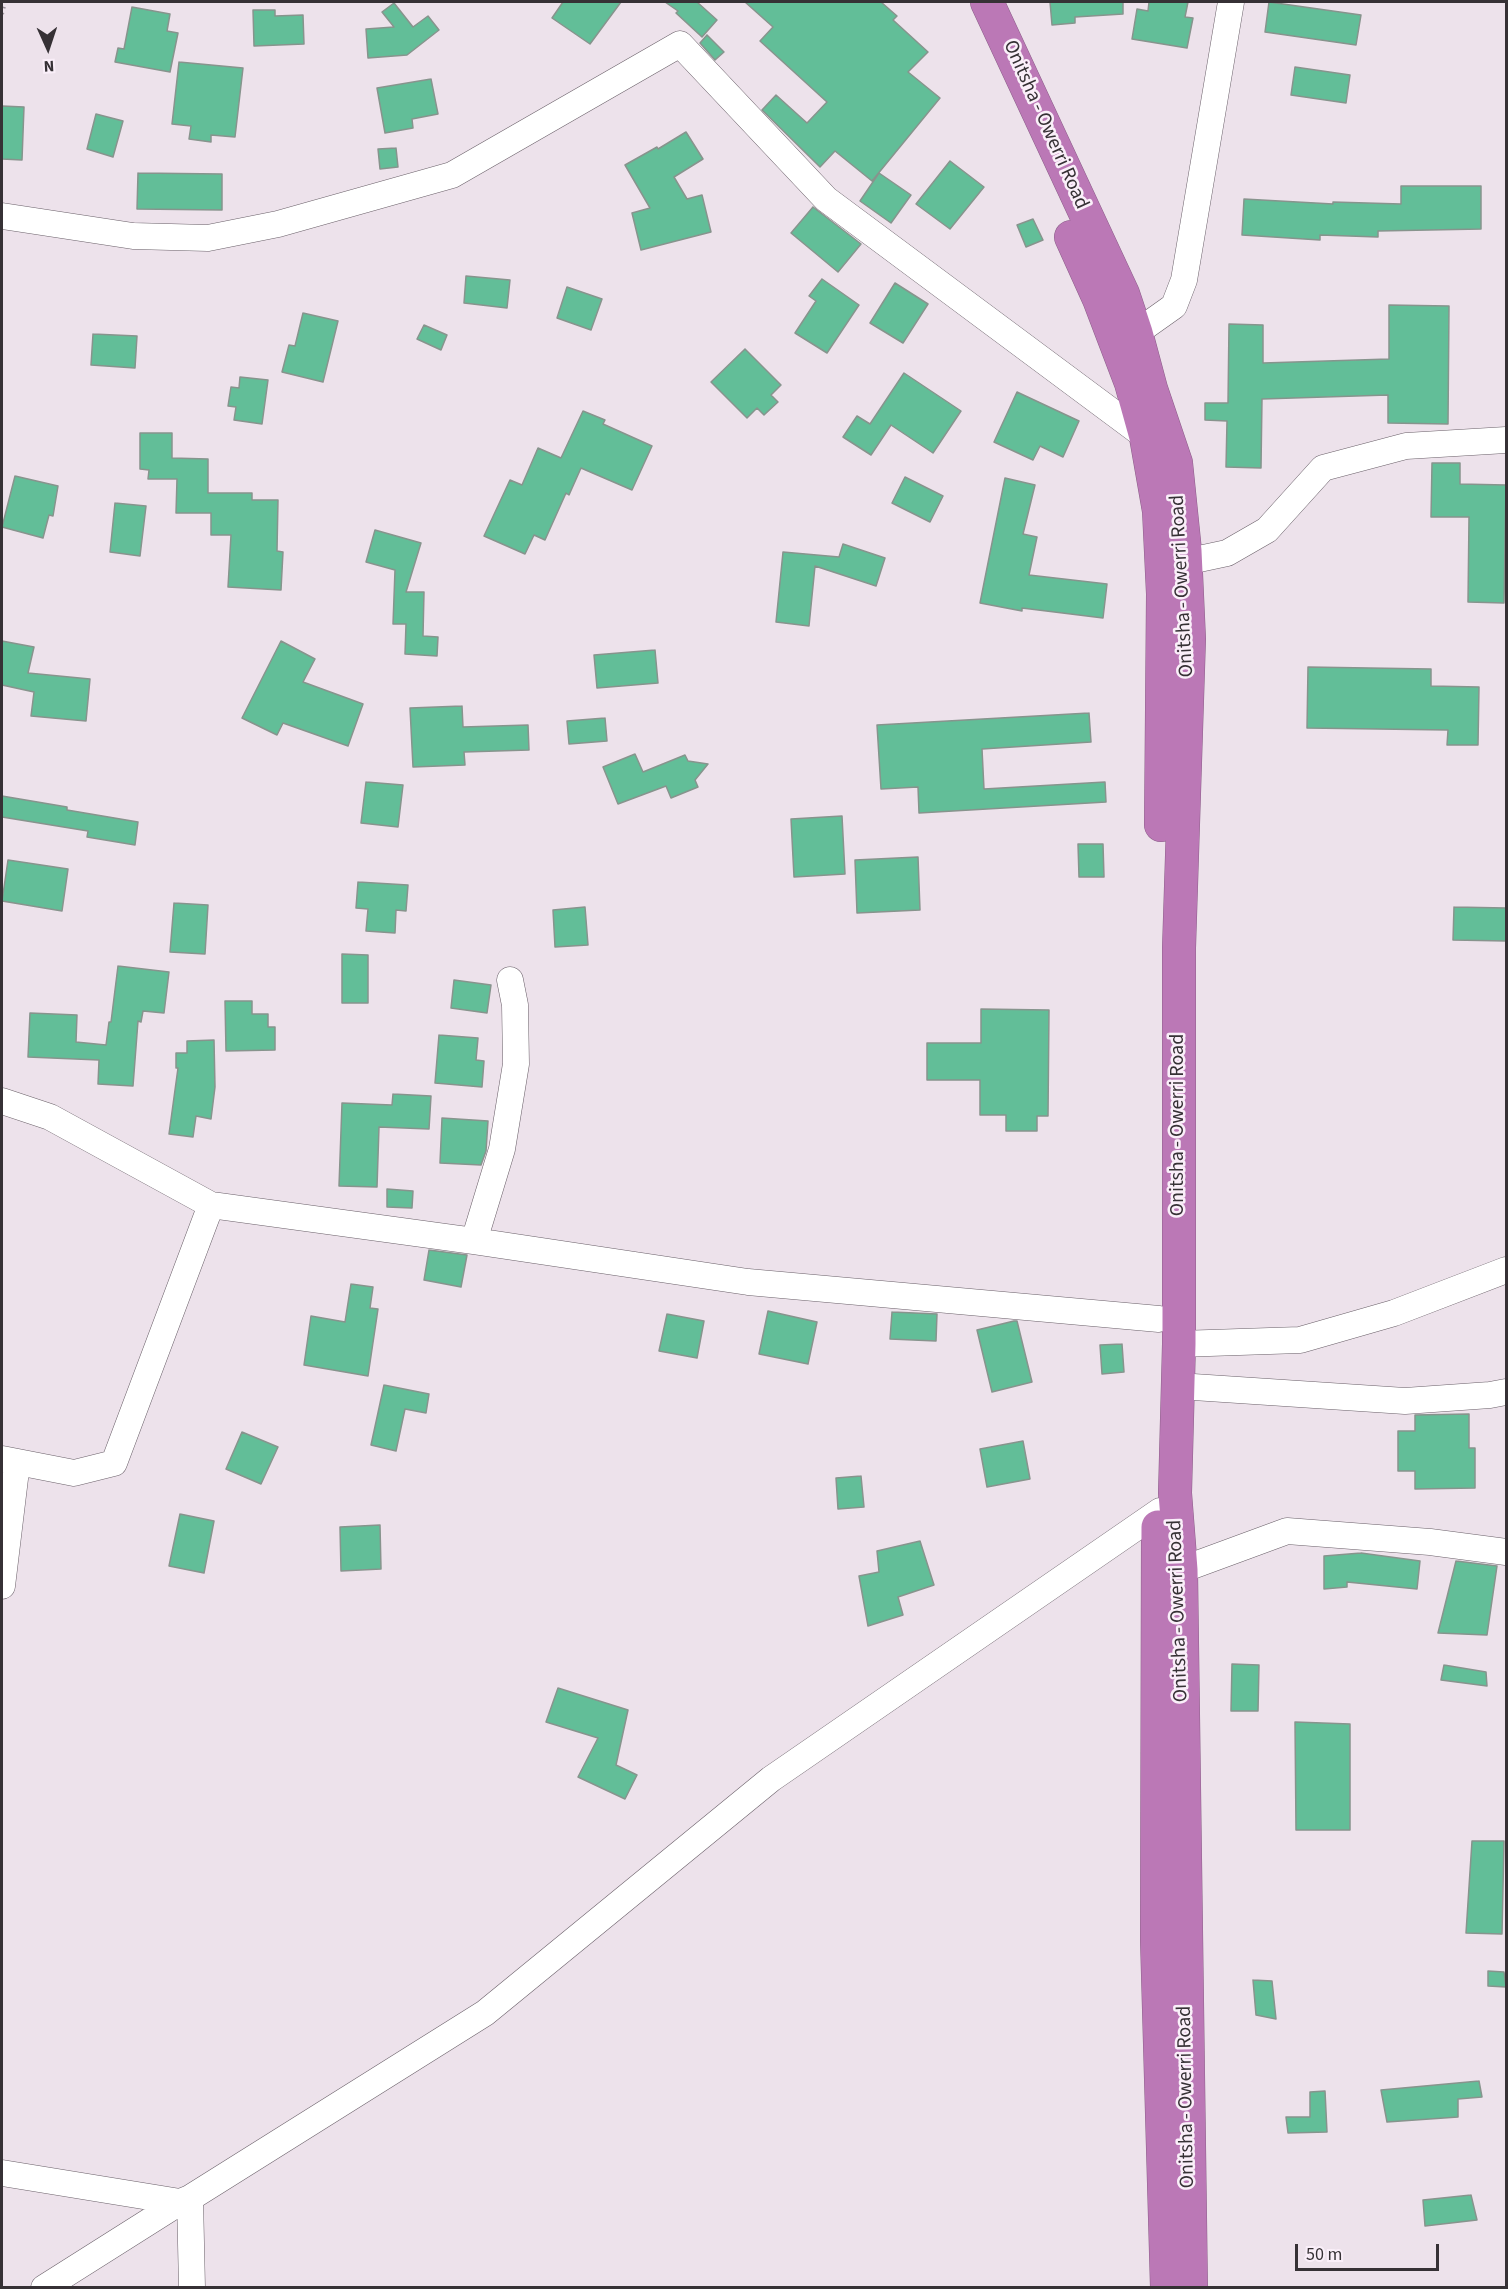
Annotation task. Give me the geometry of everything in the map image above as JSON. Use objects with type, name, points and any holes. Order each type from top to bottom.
[{"type":"highway","name":"Onitsha - Owerri Road","points":[[962,2],[1037,157],[1099,299],[1131,383],[1146,437],[1159,511],[1163,594],[1169,1332],[1178,1386],[1175,1494],[1181,1570],[1191,2288]]},
{"type":"highway","name":"Onitsha - Owerri Road","points":[[987,2],[1123,294],[1176,463],[1185,562],[1189,639],[1169,1332],[1158,1536],[1157,1940],[1167,2288]]},
{"type":"street","points":[[1136,333],[1174,306],[1184,280],[1232,2]]},
{"type":"street","points":[[2,216],[134,236],[208,238],[278,224],[452,175],[681,45],[826,199],[1146,437]]},
{"type":"street","points":[[1185,562],[1227,553],[1267,530],[1323,468],[1406,446],[1506,440]]},
{"type":"street","points":[[474,1241],[502,1149],[516,1064],[515,1005],[510,980]]},
{"type":"street","points":[[2,1101],[50,1117],[211,1205],[748,1282],[1169,1332],[1300,1340],[1394,1313],[1506,1270]]},
{"type":"street","points":[[2,1586],[9,1461],[74,1473],[114,1463],[211,1205]]},
{"type":"street","points":[[1178,1386],[1405,1401],[1506,1392]]},
{"type":"street","points":[[44,2288],[485,2013],[771,1779],[1160,1511]]},
{"type":"street","points":[[1181,1570],[1287,1531],[1430,1542],[1506,1552]]},
{"type":"street","points":[[2,2173],[185,2200]]},
{"type":"street","points":[[185,2200],[192,2288]]},
{"type":"path","points":[[2,14],[5,2]]},
{"type":"building","points":[[563,2],[621,2],[590,44],[552,18]]},
{"type":"building","points":[[665,2],[697,2],[717,20],[702,37],[676,13],[678,11]]},
{"type":"building","points":[[745,2],[881,2],[897,16],[893,20],[928,52],[908,72],[940,98],[872,181],[835,151],[820,167],[762,110],[776,95],[807,123],[827,102],[760,41],[773,27]]},
{"type":"building","points":[[1050,2],[1123,2],[1123,14],[1075,17],[1075,23],[1052,25]]},
{"type":"building","points":[[1149,2],[1188,2],[1185,17],[1193,18],[1187,48],[1132,39],[1137,9],[1148,11]]},
{"type":"building","points":[[1269,2],[1361,15],[1356,45],[1265,32]]},
{"type":"building","points":[[394,3],[413,27],[428,16],[439,30],[407,55],[368,58],[366,29],[394,27],[382,12]]},
{"type":"building","points":[[132,7],[170,14],[167,31],[178,33],[170,72],[115,62],[118,48],[124,49]]},
{"type":"building","points":[[253,10],[275,10],[275,16],[303,15],[304,44],[254,46]]},
{"type":"building","points":[[707,35],[724,52],[715,60],[700,43]]},
{"type":"building","points":[[179,62],[243,68],[235,137],[211,135],[211,142],[189,139],[191,126],[172,124]]},
{"type":"building","points":[[1295,67],[1350,75],[1346,103],[1291,95]]},
{"type":"building","points":[[431,79],[438,114],[412,119],[413,128],[385,133],[377,88]]},
{"type":"building","points":[[2,106],[24,107],[22,160],[2,159]]},
{"type":"building","points":[[96,114],[123,121],[113,157],[87,149]]},
{"type":"building","points":[[686,132],[703,159],[674,177],[687,199],[702,195],[711,232],[641,250],[632,213],[650,208],[625,165]]},
{"type":"building","points":[[396,148],[398,167],[380,169],[378,149]]},
{"type":"building","points":[[950,161],[984,187],[950,229],[916,204]]},
{"type":"building","points":[[138,173],[222,174],[222,210],[137,209]]},
{"type":"building","points":[[879,173],[911,195],[891,223],[860,201]]},
{"type":"building","points":[[1401,186],[1481,186],[1481,229],[1378,231],[1378,237],[1320,235],[1320,240],[1242,235],[1244,199],[1333,204],[1333,202],[1401,204]]},
{"type":"building","points":[[813,207],[861,244],[838,272],[791,233]]},
{"type":"building","points":[[1033,219],[1043,240],[1026,247],[1017,225]]},
{"type":"building","points":[[466,276],[510,280],[507,308],[464,303]]},
{"type":"building","points":[[822,279],[859,305],[827,353],[795,333],[816,301],[809,296]]},
{"type":"building","points":[[895,283],[928,304],[903,343],[870,323]]},
{"type":"building","points":[[567,287],[602,299],[591,330],[557,318]]},
{"type":"building","points":[[1389,305],[1449,306],[1448,424],[1388,423],[1388,395],[1262,399],[1261,468],[1226,467],[1227,421],[1205,420],[1205,403],[1228,403],[1229,324],[1263,325],[1263,363],[1389,359]]},
{"type":"building","points":[[303,313],[338,321],[323,382],[282,372],[289,345],[295,346]]},
{"type":"building","points":[[424,325],[447,335],[441,350],[417,339]]},
{"type":"building","points":[[93,334],[137,336],[135,368],[91,365]]},
{"type":"building","points":[[745,349],[781,385],[771,395],[778,402],[764,415],[757,408],[747,418],[711,382]]},
{"type":"building","points":[[904,373],[961,411],[933,453],[891,425],[871,455],[843,437],[857,416],[870,424]]},
{"type":"building","points":[[240,377],[268,380],[262,424],[234,420],[236,407],[228,406],[231,387],[239,388]]},
{"type":"building","points":[[1017,392],[1079,421],[1063,457],[1040,446],[1033,460],[994,442]]},
{"type":"building","points":[[583,411],[605,420],[603,424],[652,446],[632,490],[581,468],[569,495],[566,493],[545,540],[534,535],[525,554],[484,536],[510,480],[522,485],[538,448],[561,458]]},
{"type":"building","points":[[140,433],[172,433],[172,458],[208,459],[208,493],[252,493],[252,500],[278,500],[277,551],[283,552],[281,590],[228,587],[231,535],[211,535],[211,513],[176,513],[177,479],[148,479],[149,470],[140,469]]},
{"type":"building","points":[[1432,463],[1460,463],[1460,484],[1506,485],[1504,603],[1468,602],[1469,517],[1431,517]]},
{"type":"building","points":[[15,476],[58,486],[53,516],[49,515],[43,538],[2,527]]},
{"type":"building","points":[[905,477],[943,496],[930,522],[892,503]]},
{"type":"building","points":[[1005,478],[1035,485],[1023,534],[1037,537],[1029,575],[1107,584],[1103,618],[1022,608],[1022,611],[980,603]]},
{"type":"building","points":[[115,503],[146,506],[140,556],[110,552]]},
{"type":"building","points":[[375,530],[421,543],[406,592],[424,592],[423,636],[438,637],[437,656],[405,654],[406,624],[393,624],[395,570],[366,562]]},
{"type":"building","points":[[843,544],[885,558],[876,586],[815,566],[809,626],[776,622],[783,552],[839,557]]},
{"type":"building","points":[[2,641],[34,647],[28,673],[90,679],[86,721],[31,716],[34,692],[2,685]]},
{"type":"building","points":[[281,641],[315,659],[303,682],[363,704],[348,746],[283,723],[277,735],[242,718]]},
{"type":"building","points":[[655,650],[658,683],[597,688],[594,655]]},
{"type":"building","points":[[1308,667],[1431,669],[1431,686],[1479,687],[1478,745],[1447,745],[1448,730],[1307,728]]},
{"type":"building","points":[[462,706],[463,727],[528,725],[529,750],[464,752],[465,765],[413,767],[410,708]]},
{"type":"building","points":[[1089,713],[1091,742],[982,749],[984,789],[1105,782],[1106,802],[919,813],[918,787],[881,789],[877,725]]},
{"type":"building","points":[[605,718],[607,741],[569,744],[567,721]]},
{"type":"building","points":[[635,754],[643,772],[685,755],[688,761],[708,764],[695,780],[698,787],[671,798],[666,786],[618,804],[603,767]]},
{"type":"building","points":[[366,782],[403,785],[398,827],[361,823]]},
{"type":"building","points":[[2,796],[138,822],[135,845],[87,837],[88,831],[2,817]]},
{"type":"building","points":[[842,816],[845,874],[794,877],[791,819]]},
{"type":"building","points":[[1078,844],[1103,844],[1104,877],[1079,877]]},
{"type":"building","points":[[918,857],[920,910],[857,913],[855,860]]},
{"type":"building","points":[[8,860],[68,869],[62,911],[2,901]]},
{"type":"building","points":[[358,882],[408,885],[406,911],[396,910],[395,933],[366,931],[368,909],[356,908]]},
{"type":"building","points":[[174,903],[208,905],[205,954],[170,952]]},
{"type":"building","points":[[585,907],[588,945],[555,947],[553,910]]},
{"type":"building","points":[[1454,907],[1506,908],[1506,941],[1453,940]]},
{"type":"building","points":[[342,954],[368,955],[368,1003],[342,1003]]},
{"type":"building","points":[[118,966],[169,972],[164,1013],[143,1011],[141,1022],[138,1021],[133,1086],[98,1084],[99,1060],[28,1057],[30,1013],[77,1015],[76,1042],[106,1045]]},
{"type":"building","points":[[454,980],[491,985],[487,1013],[451,1008]]},
{"type":"building","points":[[225,1001],[252,1001],[252,1014],[268,1014],[268,1027],[275,1027],[275,1050],[226,1051]]},
{"type":"building","points":[[981,1009],[1049,1010],[1048,1116],[1037,1116],[1037,1131],[1006,1131],[1006,1115],[980,1115],[980,1080],[927,1080],[927,1043],[981,1043]]},
{"type":"building","points":[[439,1035],[478,1038],[476,1060],[484,1061],[482,1087],[435,1083]]},
{"type":"building","points":[[214,1040],[215,1087],[211,1119],[196,1116],[193,1137],[169,1134],[178,1068],[176,1068],[176,1053],[187,1053],[187,1041]]},
{"type":"building","points":[[393,1094],[431,1096],[429,1129],[379,1127],[377,1187],[339,1186],[342,1103],[392,1105]]},
{"type":"building","points":[[442,1118],[488,1121],[486,1151],[481,1165],[440,1163]]},
{"type":"building","points":[[387,1189],[413,1191],[412,1208],[387,1207]]},
{"type":"building","points":[[429,1250],[467,1255],[461,1287],[424,1280]]},
{"type":"building","points":[[351,1284],[373,1287],[370,1308],[378,1309],[368,1376],[304,1365],[311,1316],[345,1322]]},
{"type":"building","points":[[768,1311],[817,1322],[808,1364],[759,1354]]},
{"type":"building","points":[[892,1312],[937,1314],[936,1341],[890,1339]]},
{"type":"building","points":[[667,1314],[704,1321],[697,1358],[659,1351]]},
{"type":"building","points":[[1017,1321],[1032,1382],[992,1392],[977,1330]]},
{"type":"building","points":[[1122,1344],[1124,1372],[1102,1374],[1100,1345]]},
{"type":"building","points":[[384,1385],[429,1394],[426,1413],[405,1409],[396,1451],[371,1445]]},
{"type":"building","points":[[1469,1414],[1469,1448],[1475,1448],[1475,1488],[1415,1489],[1415,1471],[1398,1471],[1398,1431],[1415,1431],[1415,1415]]},
{"type":"building","points":[[242,1432],[278,1447],[261,1484],[226,1469]]},
{"type":"building","points":[[1023,1441],[1030,1479],[987,1487],[980,1449]]},
{"type":"building","points":[[861,1476],[864,1507],[838,1509],[836,1478]]},
{"type":"building","points":[[180,1514],[214,1521],[204,1573],[169,1566]]},
{"type":"building","points":[[380,1525],[381,1569],[341,1571],[340,1527]]},
{"type":"building","points":[[920,1541],[934,1585],[898,1597],[903,1615],[868,1626],[859,1576],[879,1572],[877,1551]]},
{"type":"building","points":[[1361,1553],[1420,1561],[1417,1589],[1347,1582],[1347,1587],[1324,1589],[1324,1556]]},
{"type":"building","points":[[1456,1561],[1497,1566],[1487,1635],[1438,1633]]},
{"type":"building","points":[[1232,1664],[1259,1665],[1258,1711],[1231,1711]]},
{"type":"building","points":[[1444,1665],[1486,1672],[1487,1686],[1441,1680]]},
{"type":"building","points":[[558,1688],[628,1710],[616,1765],[637,1775],[625,1799],[578,1777],[598,1738],[546,1722]]},
{"type":"building","points":[[1295,1722],[1350,1724],[1350,1830],[1296,1830]]},
{"type":"building","points":[[1472,1841],[1504,1841],[1502,1934],[1466,1933]]},
{"type":"building","points":[[1488,1971],[1504,1972],[1506,1987],[1488,1986]]},
{"type":"building","points":[[1253,1980],[1272,1981],[1276,2019],[1256,2015]]},
{"type":"building","points":[[1479,2081],[1482,2097],[1458,2099],[1458,2117],[1387,2122],[1381,2090]]},
{"type":"building","points":[[1325,2091],[1327,2132],[1288,2133],[1286,2117],[1310,2117],[1310,2092]]},
{"type":"building","points":[[1471,2195],[1477,2220],[1425,2226],[1423,2200]]}]
